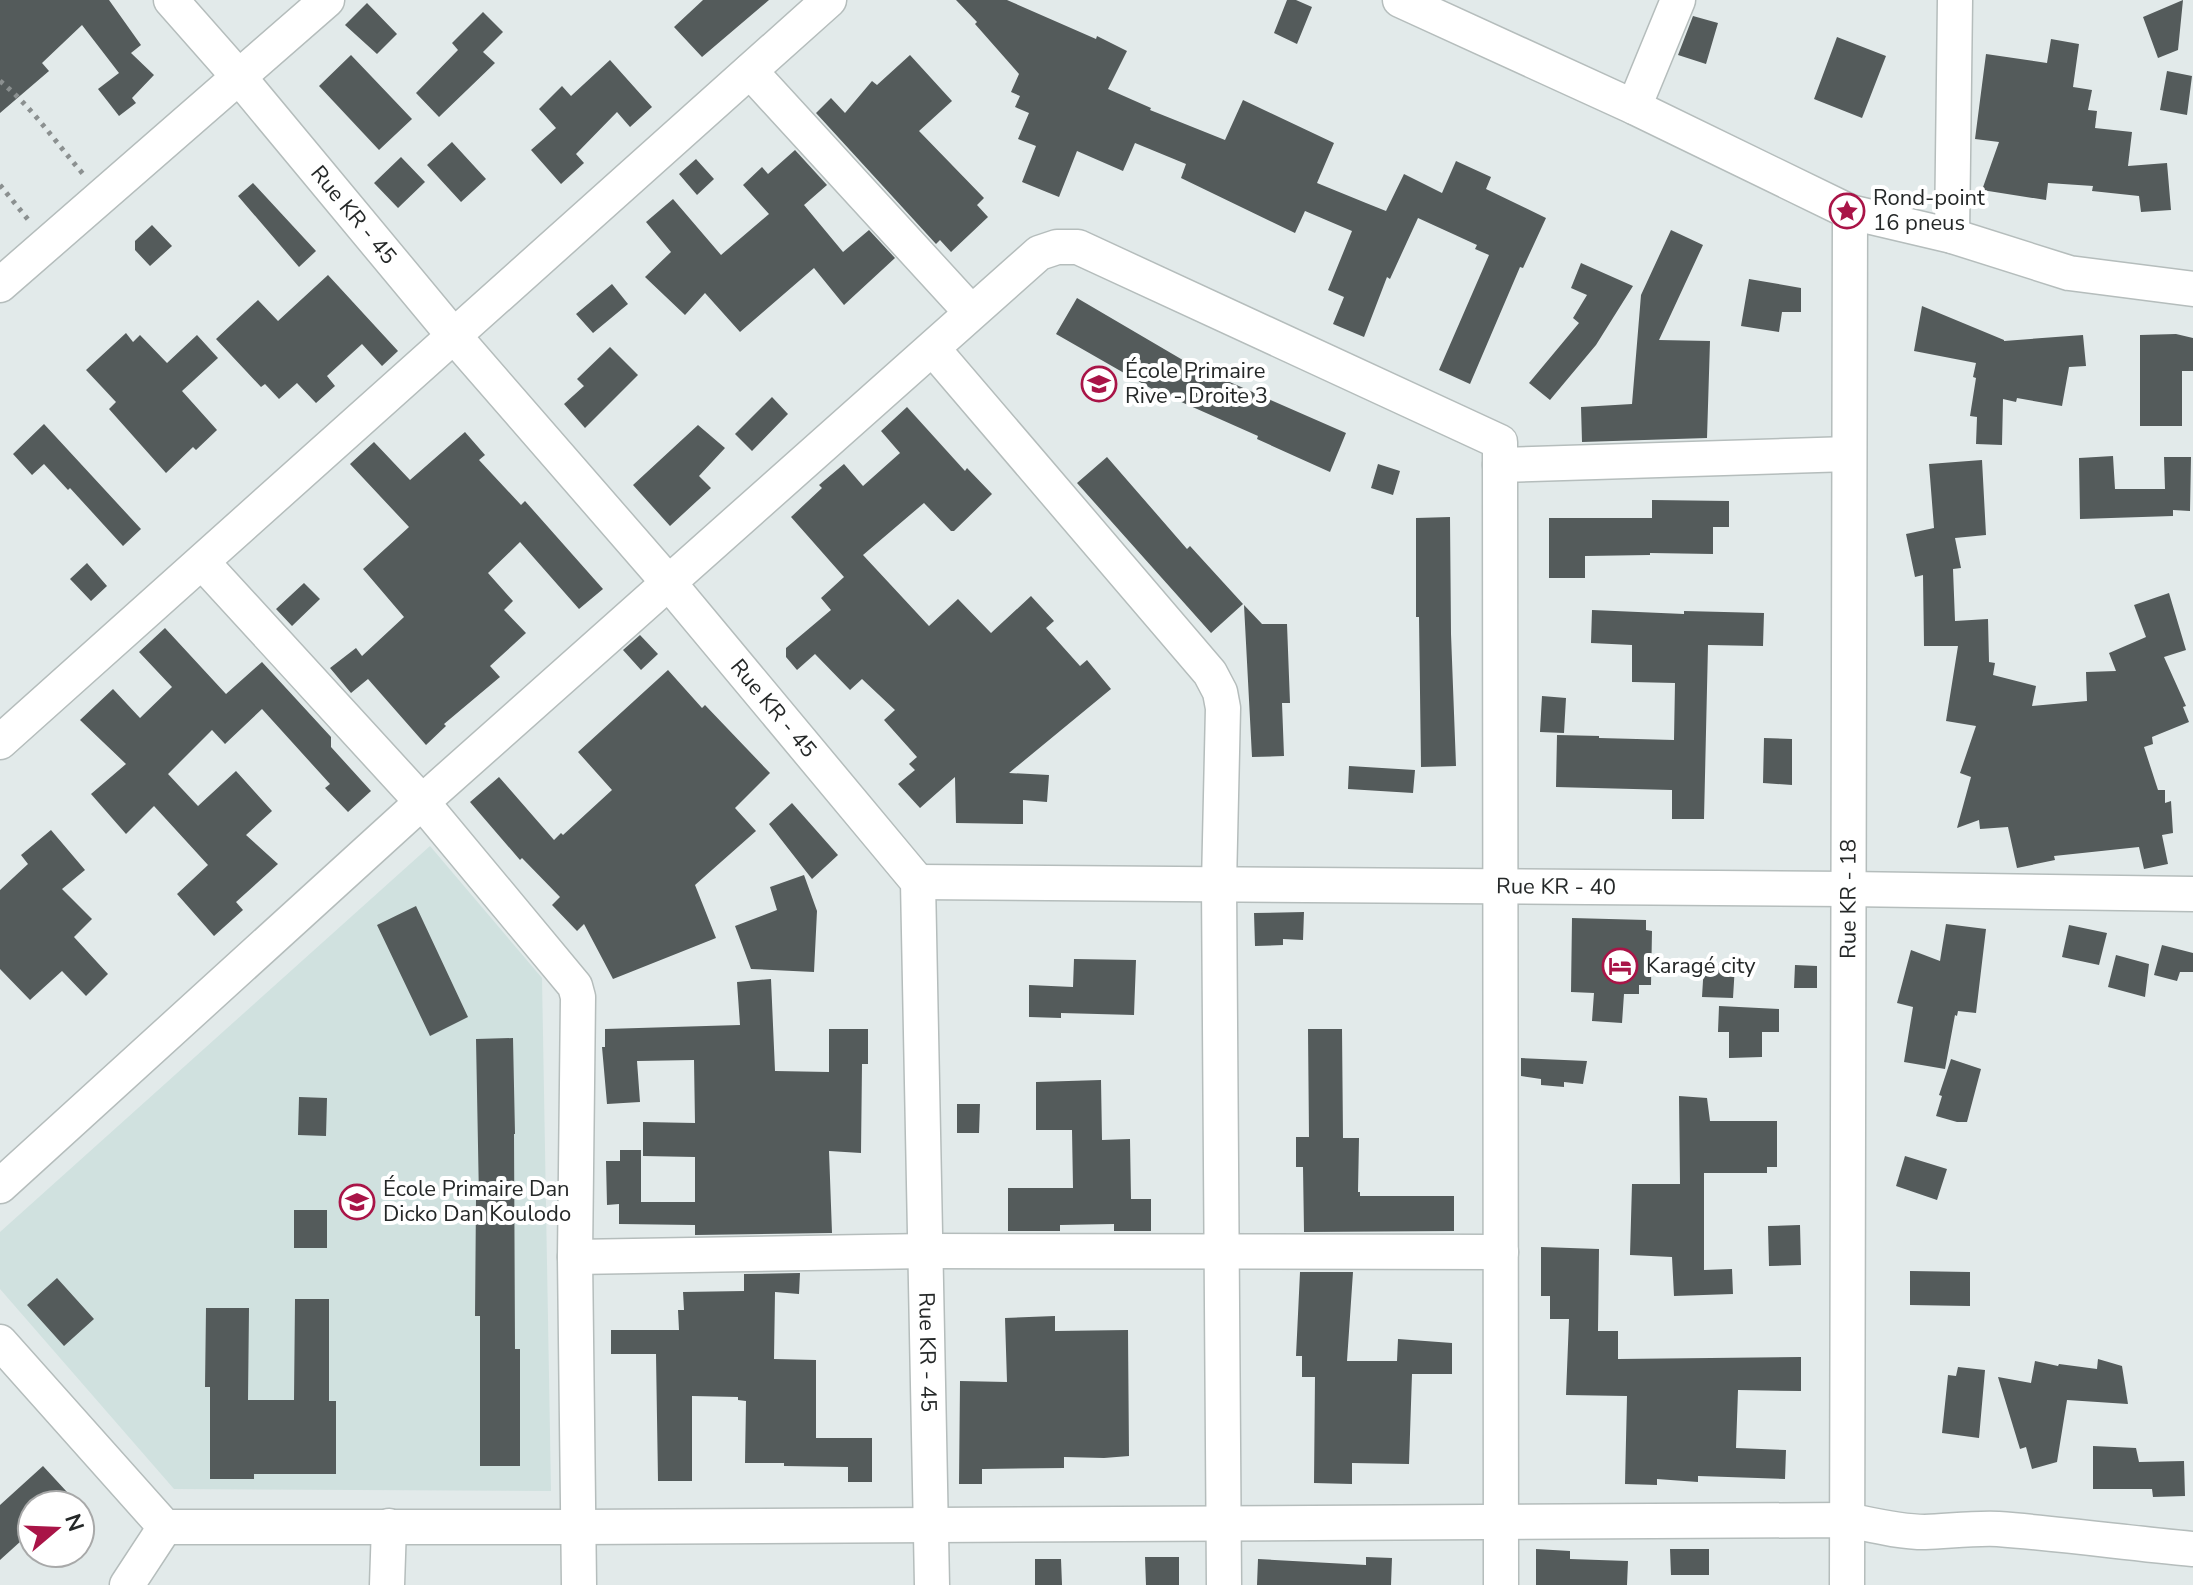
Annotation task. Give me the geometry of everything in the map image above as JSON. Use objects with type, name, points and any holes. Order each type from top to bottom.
[{"type":"street","name":"Rue KR - 45","points":[[171,0],[454,336],[668,582],[918,882],[932,1585]]},
{"type":"street","points":[[0,285],[327,0]]},
{"type":"street","points":[[0,742],[829,0]]},
{"type":"street","points":[[1400,0],[1634,107],[1850,212],[1952,236],[2069,273],[2193,289]]},
{"type":"street","points":[[1634,107],[1678,0]]},
{"type":"street","points":[[1952,236],[1955,0]]},
{"type":"street","points":[[750,71],[971,312]]},
{"type":"street","name":"Rue KR - 18","points":[[1847,1585],[1850,212]]},
{"type":"street","points":[[0,1186],[422,802],[971,312],[1039,253],[1057,247],[1078,247],[1500,442],[1501,1585]]},
{"type":"street","points":[[933,349],[1210,673],[1220,692],[1223,708],[1219,884],[1224,1585]]},
{"type":"street","points":[[1500,465],[1849,454]]},
{"type":"street","points":[[202,562],[422,802],[575,986],[578,997],[575,1257],[579,1585]]},
{"type":"street","name":"Rue KR - 40","points":[[918,882],[2193,894]]},
{"type":"street","points":[[575,1257],[927,1251],[1501,1252]]},
{"type":"street","points":[[0,1342],[165,1527],[1847,1520],[1896,1530],[2013,1530],[2193,1549]]},
{"type":"street","points":[[387,1585],[389,1526]]},
{"type":"street","points":[[127,1585],[165,1527]]},
{"type":"path","points":[[0,81],[31,109],[103,197]]},
{"type":"path","points":[[0,185],[48,244]]},
{"type":"shaded area","points":[[430,846],[542,978],[551,1491],[174,1489],[0,1289],[0,1232]]},
{"type":"building","points":[[0,0],[109,0],[141,45],[131,53],[154,75],[132,98],[136,103],[119,116],[98,89],[119,73],[82,25],[42,63],[49,71],[0,113]]},
{"type":"building","points":[[703,0],[769,0],[702,57],[674,27]]},
{"type":"building","points":[[956,0],[1007,0],[1127,51],[1108,89],[1150,110],[1225,140],[1243,100],[1334,143],[1317,183],[1386,211],[1404,174],[1442,193],[1456,161],[1491,177],[1486,189],[1546,218],[1523,268],[1520,267],[1470,384],[1439,370],[1489,255],[1475,249],[1477,245],[1418,218],[1390,279],[1387,277],[1364,337],[1333,324],[1344,297],[1328,290],[1352,231],[1305,211],[1295,233],[1181,178],[1186,164],[1135,143],[1123,171],[1077,151],[1059,197],[1022,182],[1036,146],[1018,139],[1029,113],[1015,107],[1020,96],[1011,92],[1019,74]]},
{"type":"building","points":[[1287,0],[1296,0],[1312,7],[1297,44],[1274,33]]},
{"type":"building","points":[[2183,0],[2178,50],[2158,58],[2143,17]]},
{"type":"building","points":[[367,3],[397,34],[377,54],[345,25]]},
{"type":"building","points":[[483,12],[503,32],[483,52],[495,63],[439,117],[416,93],[458,50],[452,43]]},
{"type":"building","points":[[1693,16],[1718,23],[1706,64],[1678,55]]},
{"type":"building","points":[[1837,37],[1886,56],[1862,118],[1814,99]]},
{"type":"building","points":[[2051,39],[2079,44],[2073,87],[2092,90],[2088,110],[2097,111],[2095,128],[2132,132],[2128,166],[2167,163],[2171,210],[2141,212],[2139,196],[2092,191],[2093,186],[2048,183],[2046,200],[1982,190],[1999,142],[1975,139],[1986,54],[2047,63]]},
{"type":"building","points":[[351,55],[412,119],[379,150],[319,86]]},
{"type":"building","points":[[910,55],[952,101],[919,131],[984,198],[977,205],[988,217],[951,252],[940,240],[936,244],[816,113],[831,98],[845,113],[872,81],[877,85]]},
{"type":"building","points":[[610,60],[652,107],[630,127],[617,112],[576,154],[584,163],[561,184],[531,150],[556,128],[539,109],[562,86],[571,96]]},
{"type":"building","points":[[2167,71],[2192,76],[2187,115],[2160,110]]},
{"type":"building","points":[[452,142],[486,179],[461,202],[427,165]]},
{"type":"building","points":[[795,150],[827,185],[804,205],[843,252],[869,230],[895,258],[844,305],[814,268],[740,332],[705,293],[685,315],[645,277],[671,252],[646,222],[673,199],[721,255],[769,214],[743,185],[762,167],[768,174]]},
{"type":"building","points":[[401,157],[425,182],[398,208],[374,183]]},
{"type":"building","points":[[696,159],[714,179],[697,195],[679,174]]},
{"type":"building","points":[[253,183],[316,251],[299,267],[238,196]]},
{"type":"building","points":[[152,225],[172,246],[150,266],[135,250],[135,241]]},
{"type":"building","points":[[1671,230],[1703,245],[1659,340],[1710,341],[1707,438],[1582,442],[1581,407],[1632,404],[1641,295]]},
{"type":"building","points":[[1581,263],[1633,286],[1596,345],[1550,400],[1529,383],[1579,323],[1573,318],[1587,295],[1571,288]]},
{"type":"building","points":[[328,275],[398,351],[382,366],[362,344],[327,376],[335,386],[316,403],[297,383],[279,399],[265,384],[261,387],[216,339],[258,300],[278,321]]},
{"type":"building","points":[[1749,279],[1801,288],[1801,312],[1782,312],[1779,332],[1741,326]]},
{"type":"building","points":[[612,284],[628,304],[593,333],[576,314]]},
{"type":"building","points":[[1077,298],[1193,366],[1346,433],[1330,472],[1152,389],[1056,334]]},
{"type":"building","points":[[1922,306],[2004,341],[2083,335],[2086,366],[2069,367],[2062,406],[2017,398],[2016,402],[2003,399],[2002,445],[1976,444],[1977,417],[1970,416],[1976,363],[1914,351]]},
{"type":"building","points":[[126,333],[133,342],[140,335],[167,363],[197,335],[218,358],[182,391],[217,430],[196,450],[193,447],[166,473],[109,409],[116,402],[86,370]]},
{"type":"building","points":[[2176,334],[2193,338],[2193,371],[2182,371],[2182,426],[2140,426],[2140,335]]},
{"type":"building","points":[[610,347],[638,375],[585,428],[564,404],[584,386],[577,379]]},
{"type":"building","points":[[772,397],[788,414],[752,451],[735,434]]},
{"type":"building","points":[[907,407],[965,471],[967,468],[992,494],[954,531],[924,503],[863,555],[929,626],[958,599],[991,633],[1031,596],[1054,621],[1046,628],[1080,666],[1087,660],[1111,689],[1009,773],[1049,775],[1047,802],[1023,800],[1023,824],[956,823],[955,777],[920,808],[898,784],[915,770],[909,764],[917,757],[884,720],[895,710],[862,679],[850,690],[815,654],[797,670],[786,657],[786,648],[831,610],[821,598],[844,577],[791,517],[822,488],[819,485],[844,464],[863,486],[900,453],[881,431]]},
{"type":"building","points":[[44,424],[141,529],[123,546],[44,464],[32,475],[13,454]]},
{"type":"building","points":[[698,425],[725,448],[699,476],[711,488],[670,526],[633,485]]},
{"type":"building","points":[[465,432],[485,455],[479,460],[521,505],[525,501],[603,589],[579,609],[520,542],[488,573],[513,601],[504,610],[526,633],[490,666],[500,677],[444,724],[446,726],[426,745],[368,679],[351,693],[330,668],[356,648],[362,656],[404,617],[363,569],[409,527],[350,464],[374,442],[410,480]]},
{"type":"building","points":[[2113,456],[2115,489],[2165,489],[2164,457],[2191,457],[2190,511],[2173,510],[2173,516],[2080,519],[2079,458]]},
{"type":"building","points":[[1107,457],[1187,549],[1190,546],[1243,604],[1211,633],[1077,483]]},
{"type":"building","points":[[1982,460],[1986,535],[1955,538],[1961,568],[1953,569],[1955,621],[1988,619],[1989,662],[1995,663],[1993,675],[2036,686],[2032,706],[2087,701],[2086,672],[2116,671],[2109,653],[2146,637],[2134,605],[2169,593],[2186,650],[2164,657],[2186,706],[2183,707],[2189,722],[2152,737],[2153,744],[2144,747],[2158,790],[2165,790],[2165,803],[2171,801],[2173,833],[2162,835],[2168,864],[2144,869],[2139,847],[2054,856],[2055,860],[2017,868],[2008,827],[1980,829],[1979,820],[1957,828],[1971,777],[1960,773],[1976,726],[1946,721],[1958,646],[1924,646],[1923,575],[1915,577],[1906,534],[1934,528],[1929,464]]},
{"type":"building","points":[[1378,464],[1400,471],[1393,495],[1371,488]]},
{"type":"building","points":[[1652,500],[1729,501],[1729,527],[1713,527],[1713,554],[1585,556],[1585,578],[1549,578],[1549,518],[1652,518]]},
{"type":"building","points":[[1450,517],[1456,766],[1421,767],[1416,518]]},
{"type":"building","points":[[87,563],[107,586],[91,601],[70,579]]},
{"type":"building","points":[[304,583],[320,599],[292,626],[276,609]]},
{"type":"building","points":[[1244,605],[1262,624],[1287,624],[1290,703],[1282,703],[1284,756],[1252,757]]},
{"type":"building","points":[[1592,610],[1764,613],[1763,646],[1708,645],[1704,819],[1672,819],[1672,790],[1556,787],[1557,735],[1674,740],[1675,683],[1632,682],[1632,645],[1591,643]]},
{"type":"building","points":[[165,628],[226,694],[262,662],[331,737],[331,747],[371,791],[348,812],[325,788],[330,784],[262,709],[225,744],[212,730],[168,774],[198,806],[236,771],[272,811],[246,835],[278,864],[236,902],[243,910],[214,936],[177,894],[208,865],[154,806],[126,834],[91,794],[126,764],[80,720],[113,689],[140,718],[172,687],[139,652]]},
{"type":"building","points":[[640,635],[658,654],[641,670],[623,650]]},
{"type":"building","points":[[668,670],[702,708],[705,705],[770,773],[735,808],[756,831],[695,885],[716,938],[613,979],[584,924],[577,931],[552,905],[560,897],[522,858],[520,860],[470,802],[499,777],[554,840],[561,833],[563,835],[612,790],[578,752]]},
{"type":"building","points":[[1542,696],[1566,698],[1564,733],[1540,732]]},
{"type":"building","points":[[1764,738],[1792,739],[1792,785],[1763,783]]},
{"type":"building","points":[[1349,766],[1415,770],[1413,793],[1348,789]]},
{"type":"building","points":[[792,803],[838,855],[812,879],[769,824]]},
{"type":"building","points":[[51,830],[85,870],[62,889],[92,919],[74,937],[108,974],[86,996],[62,971],[30,1000],[0,969],[0,890],[28,864],[21,855]]},
{"type":"building","points":[[804,875],[817,911],[814,972],[751,969],[735,926],[777,910],[770,887]]},
{"type":"building","points":[[416,906],[468,1017],[430,1036],[377,925]]},
{"type":"building","points":[[1304,912],[1303,940],[1283,939],[1283,945],[1255,946],[1254,913]]},
{"type":"building","points":[[1572,918],[1646,920],[1646,930],[1652,931],[1651,985],[1639,985],[1639,994],[1624,994],[1622,1023],[1592,1021],[1594,993],[1571,992]]},
{"type":"building","points":[[1946,924],[1986,929],[1976,1013],[1958,1011],[1955,1015],[1945,1069],[1904,1062],[1913,1007],[1897,1003],[1911,950],[1940,961]]},
{"type":"building","points":[[2069,925],[2107,933],[2099,965],[2062,957]]},
{"type":"building","points":[[2162,945],[2193,953],[2193,972],[2180,972],[2177,981],[2154,975]]},
{"type":"building","points":[[2116,955],[2149,964],[2145,997],[2108,987]]},
{"type":"building","points":[[1074,959],[1136,960],[1134,1015],[1061,1013],[1061,1018],[1029,1017],[1029,985],[1073,987]]},
{"type":"building","points":[[1704,964],[1735,965],[1733,998],[1702,997]]},
{"type":"building","points":[[1795,965],[1817,966],[1817,988],[1794,988]]},
{"type":"building","points":[[771,979],[775,1071],[829,1072],[829,1029],[868,1029],[868,1064],[862,1064],[861,1153],[829,1151],[832,1233],[695,1235],[695,1225],[619,1224],[619,1204],[607,1205],[606,1161],[620,1161],[620,1150],[641,1150],[641,1202],[695,1202],[695,1157],[643,1156],[643,1122],[695,1123],[694,1060],[637,1061],[640,1102],[607,1104],[602,1047],[605,1047],[605,1029],[740,1025],[737,982]]},
{"type":"building","points":[[1719,1006],[1779,1009],[1779,1032],[1762,1032],[1762,1057],[1729,1058],[1729,1032],[1718,1032]]},
{"type":"building","points":[[1308,1029],[1342,1029],[1343,1138],[1359,1138],[1360,1196],[1454,1196],[1454,1231],[1304,1232],[1303,1167],[1296,1167],[1296,1137],[1309,1137]]},
{"type":"building","points":[[513,1038],[515,1349],[520,1349],[520,1466],[480,1466],[480,1316],[475,1316],[476,1199],[479,1199],[476,1039]]},
{"type":"building","points":[[1521,1058],[1587,1061],[1583,1084],[1564,1082],[1564,1087],[1541,1085],[1541,1079],[1521,1076]]},
{"type":"building","points":[[1951,1059],[1981,1069],[1967,1122],[1936,1116],[1942,1096],[1939,1095]]},
{"type":"building","points":[[1101,1080],[1102,1140],[1130,1139],[1131,1199],[1151,1199],[1151,1231],[1114,1231],[1114,1224],[1060,1225],[1060,1231],[1008,1231],[1008,1188],[1073,1188],[1072,1130],[1036,1130],[1036,1082]]},
{"type":"building","points":[[1679,1096],[1707,1098],[1710,1121],[1777,1121],[1777,1167],[1767,1167],[1767,1173],[1704,1173],[1704,1270],[1732,1269],[1733,1294],[1674,1296],[1672,1257],[1630,1255],[1632,1184],[1680,1184]]},
{"type":"building","points":[[299,1097],[327,1098],[326,1136],[298,1135]]},
{"type":"building","points":[[957,1104],[980,1104],[979,1133],[957,1133]]},
{"type":"building","points":[[1905,1156],[1947,1169],[1937,1200],[1896,1186]]},
{"type":"building","points":[[294,1210],[327,1210],[327,1248],[294,1248]]},
{"type":"building","points":[[1800,1225],[1801,1265],[1769,1266],[1768,1226]]},
{"type":"building","points":[[1541,1247],[1599,1249],[1598,1331],[1618,1331],[1618,1359],[1801,1357],[1801,1391],[1738,1390],[1736,1448],[1786,1450],[1785,1479],[1698,1476],[1698,1482],[1657,1479],[1657,1485],[1625,1484],[1627,1396],[1566,1395],[1569,1319],[1550,1319],[1550,1296],[1541,1296]]},
{"type":"building","points":[[1910,1271],[1970,1272],[1970,1306],[1910,1305]]},
{"type":"building","points":[[1300,1272],[1353,1272],[1347,1361],[1397,1361],[1398,1339],[1452,1343],[1452,1374],[1412,1374],[1409,1464],[1352,1463],[1352,1484],[1314,1483],[1315,1377],[1302,1377],[1302,1356],[1296,1356]]},
{"type":"building","points":[[800,1273],[799,1294],[775,1292],[774,1359],[816,1360],[816,1438],[872,1438],[872,1482],[848,1482],[848,1467],[745,1463],[746,1401],[738,1400],[738,1397],[692,1396],[692,1481],[658,1481],[656,1354],[611,1354],[611,1330],[679,1330],[678,1310],[684,1310],[683,1292],[744,1291],[744,1274]]},
{"type":"building","points":[[57,1278],[94,1319],[64,1346],[27,1305]]},
{"type":"building","points":[[295,1299],[329,1299],[329,1401],[336,1401],[336,1474],[254,1474],[254,1479],[210,1479],[210,1387],[205,1387],[206,1308],[249,1308],[248,1400],[294,1400]]},
{"type":"building","points":[[1055,1316],[1055,1331],[1128,1330],[1129,1456],[1064,1457],[1064,1468],[982,1469],[982,1484],[959,1484],[960,1381],[1007,1382],[1005,1318]]},
{"type":"building","points":[[2098,1359],[2122,1366],[2128,1404],[2067,1400],[2057,1462],[2032,1469],[2026,1447],[2020,1449],[1998,1377],[2031,1383],[2035,1361],[2097,1369]]},
{"type":"building","points":[[1958,1367],[1985,1370],[1979,1438],[1942,1433],[1948,1375],[1956,1376]]},
{"type":"building","points":[[2093,1446],[2136,1448],[2139,1462],[2184,1461],[2185,1496],[2153,1497],[2152,1489],[2093,1489]]},
{"type":"building","points":[[43,1466],[64,1489],[18,1489]]},
{"type":"building","points":[[16,1490],[16,1546],[0,1560],[0,1505]]},
{"type":"building","points":[[1536,1549],[1570,1551],[1570,1559],[1628,1561],[1627,1585],[1536,1585]]},
{"type":"building","points":[[1670,1549],[1709,1549],[1709,1575],[1671,1575]]},
{"type":"building","points":[[1145,1557],[1179,1557],[1179,1585],[1146,1585]]},
{"type":"building","points":[[1366,1557],[1392,1558],[1391,1585],[1257,1585],[1258,1559],[1366,1565]]},
{"type":"building","points":[[1035,1559],[1061,1559],[1062,1585],[1035,1585]]},
{"type":"place","name":"Rond-point 16 pneus","points":[[1847,211]]},
{"type":"place","name":"École Primaire Rive - Droite 3","points":[[1099,384]]},
{"type":"place","name":"Karagé city","points":[[1620,966]]},
{"type":"place","name":"École Primaire Dan Dicko Dan Koulodo","points":[[357,1202]]}]
